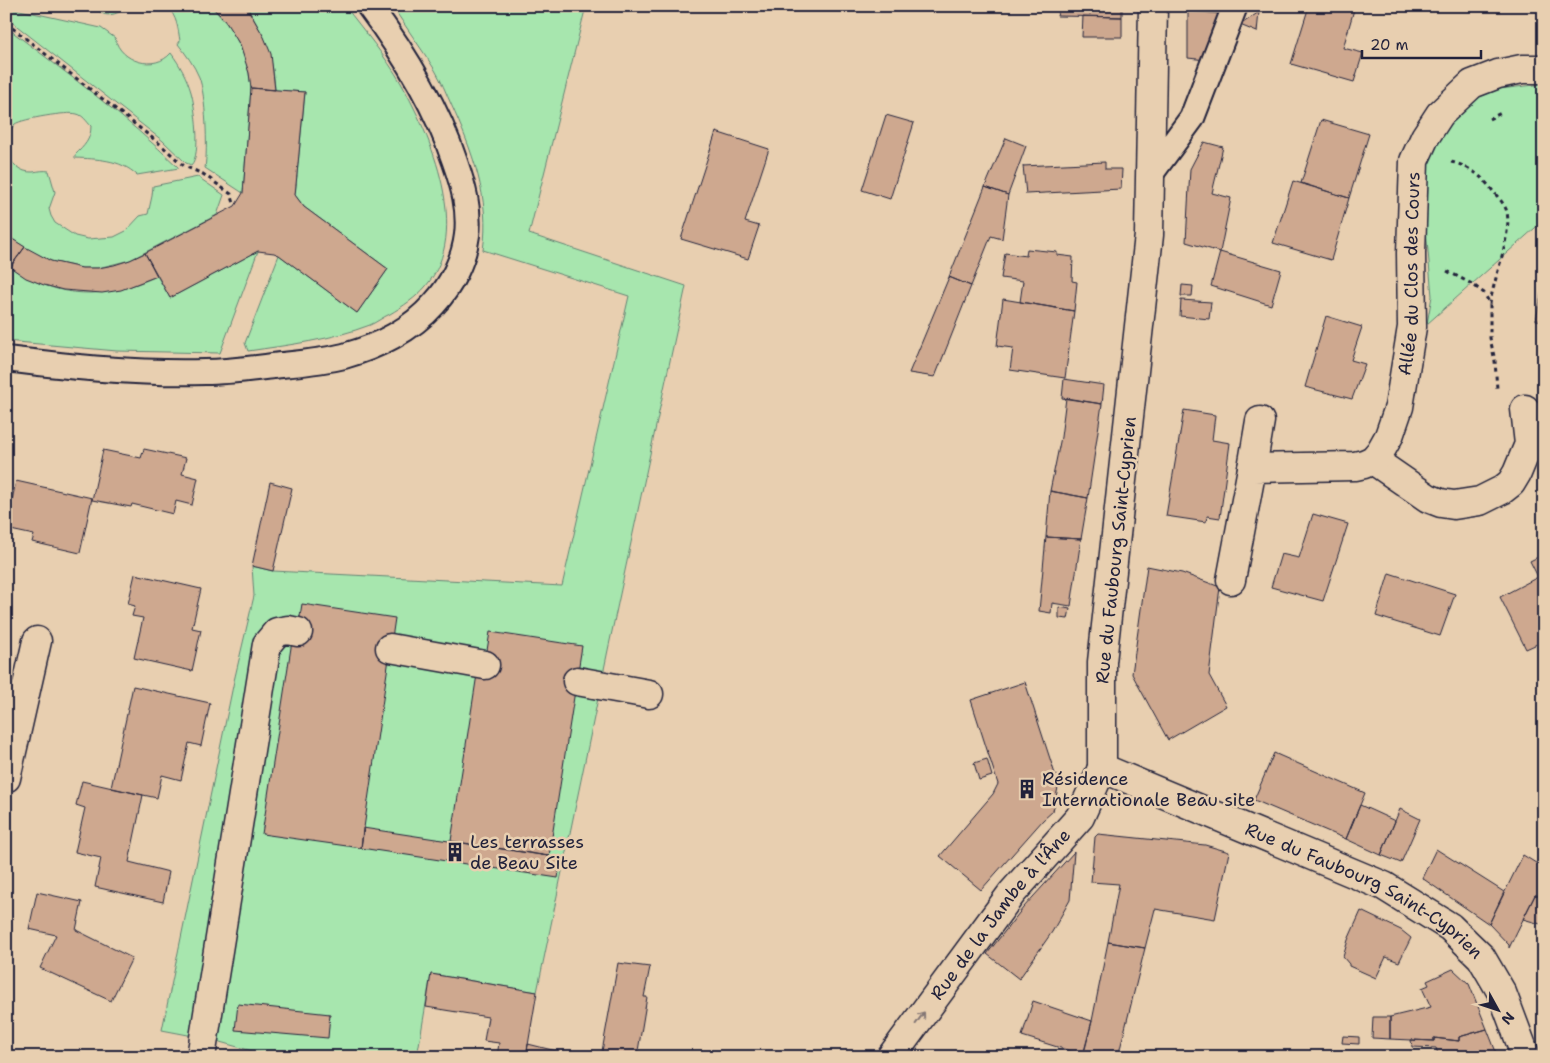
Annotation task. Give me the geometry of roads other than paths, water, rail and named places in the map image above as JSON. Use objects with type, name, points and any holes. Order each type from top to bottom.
[{"type":"street","name":"Rue du Faubourg Saint-Cyprien","points":[[1152,6],[1149,234],[1102,662],[1102,768],[1384,886],[1450,927],[1482,957],[1502,993],[1526,1057]]},
{"type":"street","name":"Allée du Clos des Cours","points":[[1373,460],[1389,436],[1400,407],[1412,328],[1411,253],[1414,161],[1425,137],[1440,114],[1472,84],[1498,74],[1522,69],[1544,69]]},
{"type":"street","points":[[1252,468],[1355,466],[1373,460],[1428,498],[1440,503],[1454,505],[1480,501],[1502,490],[1511,483],[1518,473],[1529,444],[1525,409]]},
{"type":"street","points":[[1231,580],[1260,421]]},
{"type":"street","points":[[201,1057],[267,644],[277,632],[288,630],[298,632]]},
{"type":"street","points":[[6,778],[37,641]]},
{"type":"street","points":[[390,648],[485,665]]},
{"type":"street","points":[[577,681],[649,694]]},
{"type":"street","name":"Rue de la Jambe à l'Âne","points":[[891,1057],[1012,893],[1080,817],[1102,768]]},
{"type":"lane","points":[[6,359],[145,372],[205,372],[248,369],[344,356],[396,335],[429,310],[443,294],[462,256],[467,235],[464,187],[442,124],[426,92],[392,37],[368,6]]},
{"type":"lane","points":[[1150,175],[1192,118],[1235,6]]},
{"type":"place","name":"Résidence Internationale Beau site","points":[[1027,789]]},
{"type":"place","name":"Les terrasses de Beau Site","points":[[455,852]]}]
